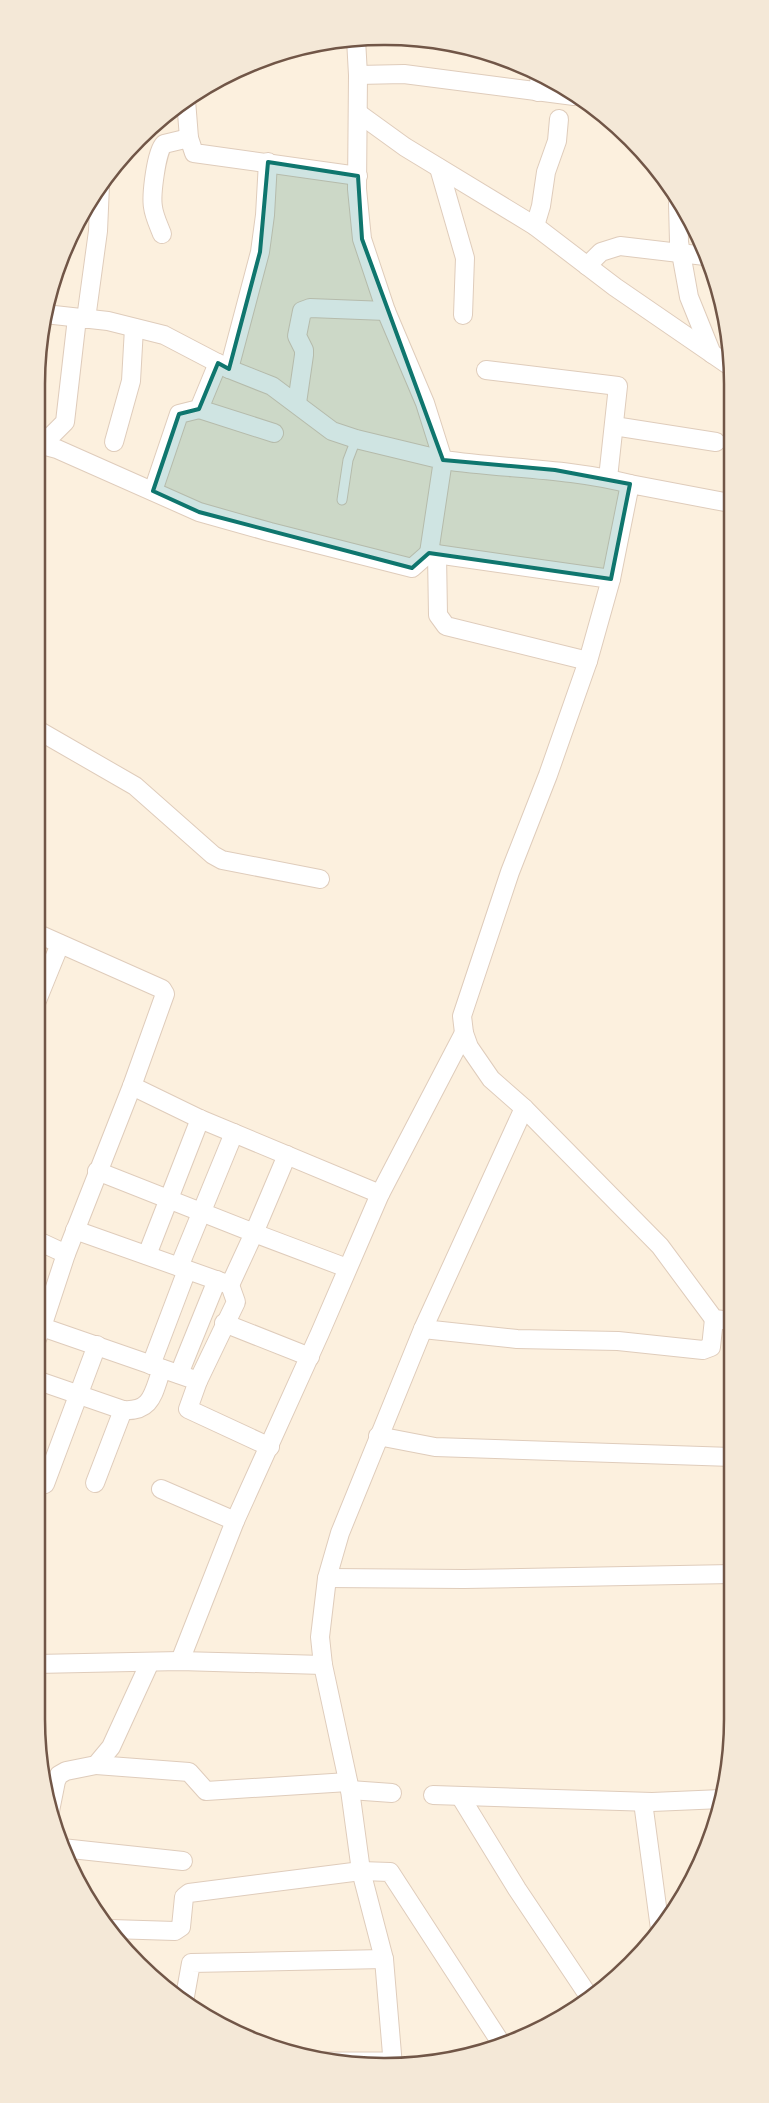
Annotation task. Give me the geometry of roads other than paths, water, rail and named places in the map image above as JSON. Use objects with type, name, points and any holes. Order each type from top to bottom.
[{"type":"street","points":[[356,47],[358,176],[362,239],[386,311],[425,404],[443,460],[433,553],[438,615],[446,626],[588,661]]},
{"type":"street","points":[[358,75],[395,74],[539,84]]},
{"type":"street","points":[[187,109],[189,138],[194,152],[358,176]]},
{"type":"street","points":[[358,113],[405,147],[535,226],[587,266],[723,361]]},
{"type":"street","points":[[535,226],[541,206],[546,172],[557,141],[559,119]]},
{"type":"street","points":[[162,234],[152,208],[159,152],[164,144],[189,138]]},
{"type":"street","points":[[199,410],[223,366],[260,252],[266,215],[268,162]]},
{"type":"street","points":[[439,168],[465,258],[463,315]]},
{"type":"street","points":[[45,442],[65,422],[98,230],[99,200]]},
{"type":"street","points":[[679,214],[681,254],[689,297],[712,354]]},
{"type":"street","points":[[587,266],[601,252],[620,246],[698,255]]},
{"type":"street","points":[[298,403],[304,350],[297,336],[302,311],[310,308],[386,311]]},
{"type":"street","points":[[53,315],[82,318],[164,335],[223,366],[272,386],[298,403],[332,431],[356,440],[443,460],[476,465],[555,470],[608,478],[724,502]]},
{"type":"street","points":[[114,442],[131,381],[134,328]]},
{"type":"street","points":[[486,370],[614,385],[618,390],[608,478]]},
{"type":"street","points":[[153,491],[179,414],[199,410],[274,434]]},
{"type":"street","points":[[614,426],[716,442]]},
{"type":"street","points":[[45,450],[99,466],[199,512],[412,568],[433,553],[610,579]]},
{"type":"street","points":[[422,1329],[517,1339],[618,1341],[702,1350],[711,1346],[714,1319],[660,1246],[524,1108],[491,1079],[476,1059],[464,1033],[462,1016],[510,872],[548,775],[588,661],[610,579],[630,484]]},
{"type":"street","points":[[45,734],[135,786],[213,855],[222,860],[320,879]]},
{"type":"street","points":[[45,937],[164,991],[164,998],[132,1086],[97,1171],[45,1316]]},
{"type":"street","points":[[45,981],[60,944]]},
{"type":"street","points":[[180,1661],[235,1521],[310,1357],[380,1194],[464,1033]]},
{"type":"street","points":[[132,1086],[200,1119],[380,1194]]},
{"type":"street","points":[[393,2058],[384,1959],[361,1871],[349,1786],[323,1665],[320,1637],[327,1578],[340,1534],[422,1329],[524,1108]]},
{"type":"street","points":[[147,1256],[167,1199],[200,1119]]},
{"type":"street","points":[[164,1369],[183,1268],[201,1213],[234,1133]]},
{"type":"street","points":[[45,1383],[123,1410],[142,1409],[148,1404],[164,1369],[224,1283],[254,1233],[287,1155]]},
{"type":"street","points":[[97,1171],[201,1213],[347,1268]]},
{"type":"street","points":[[75,1230],[224,1283],[236,1302],[224,1323],[198,1381],[188,1409],[270,1446]]},
{"type":"street","points":[[45,1244],[66,1254]]},
{"type":"street","points":[[714,1319],[724,1321]]},
{"type":"street","points":[[224,1323],[310,1357]]},
{"type":"street","points":[[45,1335],[97,1345],[198,1381]]},
{"type":"street","points":[[45,1484],[97,1345]]},
{"type":"street","points":[[96,1483],[123,1410]]},
{"type":"street","points":[[378,1436],[435,1447],[724,1457]]},
{"type":"street","points":[[161,1489],[235,1521]]},
{"type":"street","points":[[327,1578],[464,1579],[724,1574]]},
{"type":"street","points":[[45,1664],[180,1661],[323,1665]]},
{"type":"street","points":[[96,1765],[111,1747],[150,1662]]},
{"type":"street","points":[[54,1792],[59,1775],[66,1771],[96,1765],[188,1772],[206,1791],[349,1786],[392,1792]]},
{"type":"street","points":[[433,1795],[643,1802],[713,1800]]},
{"type":"street","points":[[460,1796],[517,1889],[586,1992]]},
{"type":"street","points":[[643,1802],[659,1919]]},
{"type":"street","points":[[71,1849],[182,1861]]},
{"type":"street","points":[[118,1929],[175,1931],[181,1927],[184,1897],[189,1893],[361,1871],[390,1872],[397,1880],[498,2038]]},
{"type":"street","points":[[186,1993],[191,1963],[384,1959]]},
{"type":"lane","points":[[342,500],[348,460],[356,440]]}]
